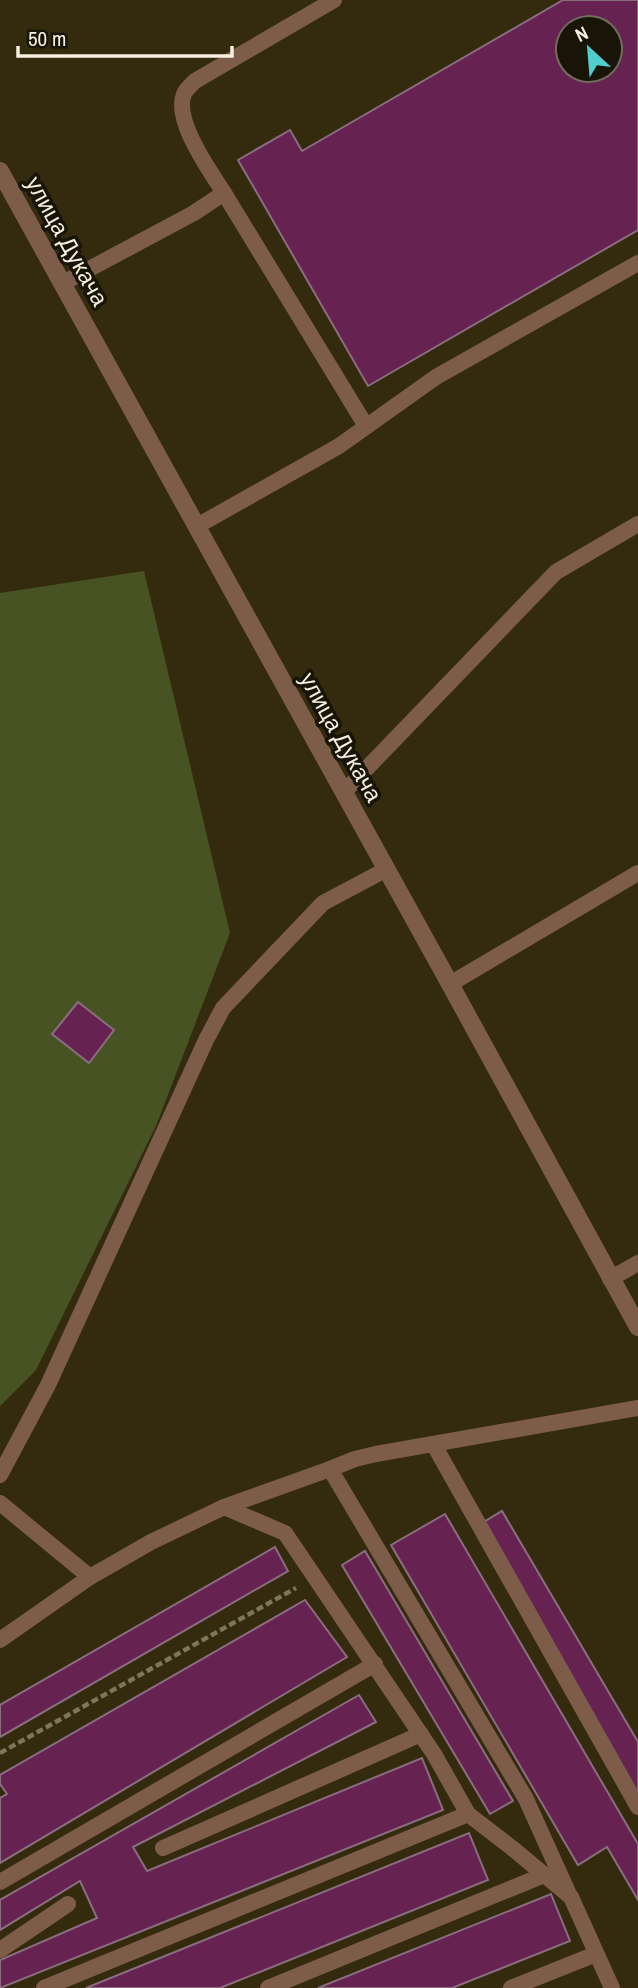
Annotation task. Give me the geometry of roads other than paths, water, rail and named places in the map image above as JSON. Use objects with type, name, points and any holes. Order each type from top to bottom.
[{"type":"street","name":"улица Дукача","points":[[0,172],[638,1328]]},
{"type":"lane","points":[[334,0],[195,81],[184,94],[182,119],[204,162],[366,426]]},
{"type":"lane","points":[[63,283],[194,213],[224,193]]},
{"type":"lane","points":[[197,526],[339,446],[436,377],[638,263]]},
{"type":"lane","points":[[344,792],[556,572],[638,524]]},
{"type":"lane","points":[[0,1475],[48,1385],[223,1008],[323,903],[387,869]]},
{"type":"lane","points":[[450,984],[638,873]]},
{"type":"lane","points":[[610,1279],[638,1263]]},
{"type":"lane","points":[[0,1640],[90,1577],[151,1542],[224,1507],[355,1459],[638,1408]]},
{"type":"lane","points":[[434,1445],[638,1807]]},
{"type":"lane","points":[[330,1469],[526,1799],[612,1988]]},
{"type":"lane","points":[[0,1503],[90,1577]]},
{"type":"lane","points":[[224,1507],[285,1533],[421,1734],[468,1814],[571,1897]]},
{"type":"lane","points":[[0,1882],[375,1664]]},
{"type":"lane","points":[[163,1848],[421,1734]]},
{"type":"lane","points":[[44,1988],[468,1814]]},
{"type":"lane","points":[[268,1988],[544,1875]]},
{"type":"lane","points":[[0,1950],[68,1904]]},
{"type":"lane","points":[[511,1988],[597,1954]]}]
